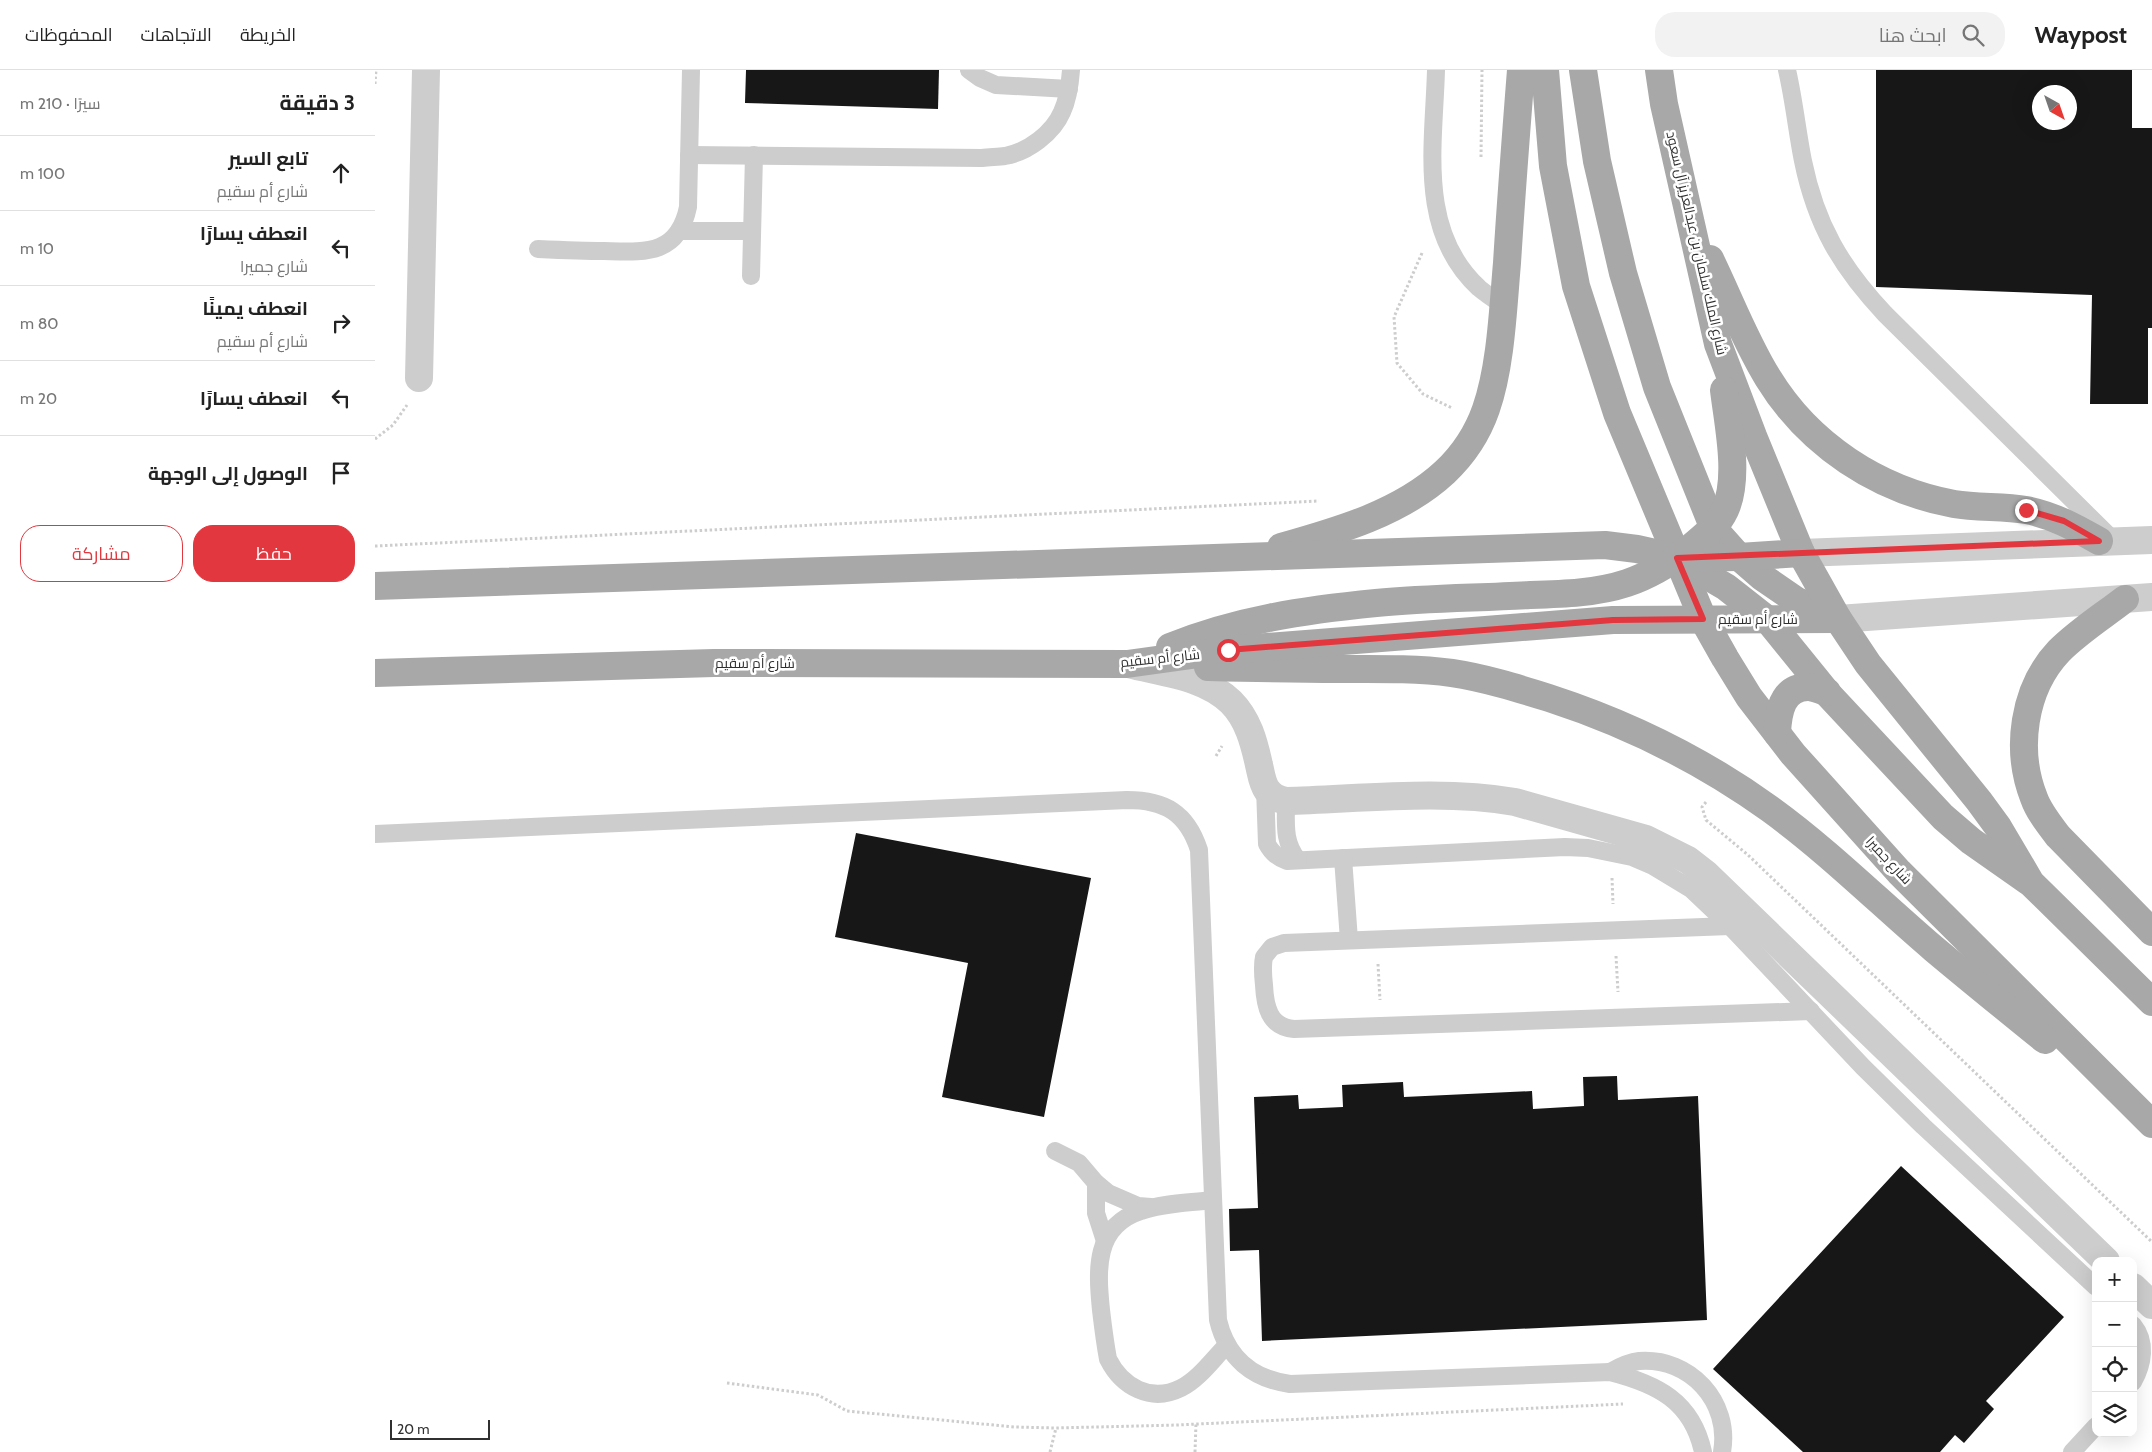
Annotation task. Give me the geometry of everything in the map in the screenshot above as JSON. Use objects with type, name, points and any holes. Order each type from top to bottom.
[{"type":"main road","points":[[1239,558],[1364,522],[1424,489],[1445,472],[1462,452],[1480,423],[1494,376],[1503,306],[1521,70]]},
{"type":"main road","points":[[1545,70],[1553,166],[1576,286],[1617,413],[1677,558],[1726,587],[1768,620],[1827,692],[1943,817],[1971,841],[2031,883],[2152,1002]]},
{"type":"main road","points":[[1583,70],[1597,162],[1623,273],[1657,386],[1714,529],[1739,557],[1762,577],[1797,601],[1838,619]]},
{"type":"main road","name":"شارع الملك سلمان بن عبدالعزيز آل سعود","points":[[1659,70],[1664,104],[1718,344],[1801,553]]},
{"type":"main road","points":[[1687,208],[1768,378],[1789,407],[1813,434],[1840,456],[1881,480],[1925,497],[1955,504],[2026,510],[2064,521],[2107,541]]},
{"type":"main road","points":[[1127,664],[1194,638],[1276,616],[1379,603],[1573,593],[1609,588],[1644,576],[1677,558],[1714,529],[1726,509],[1731,488],[1732,464],[1718,344]]},
{"type":"main road","points":[[375,586],[1605,545],[1637,549],[1677,558],[1801,553],[1838,619],[1868,664],[1979,801],[2003,834],[2031,883]]},
{"type":"main road","name":"شارع جميرا","points":[[1677,558],[1703,619],[1749,697],[1777,733],[1899,872],[2152,1126]]},
{"type":"main road","points":[[2125,599],[2074,637],[2058,653],[2044,672],[2034,692],[2027,713],[2024,735],[2025,760],[2027,778],[2045,819],[2058,836],[2152,932]]},
{"type":"main road","name":"شارع أم سقيم","points":[[375,673],[714,663],[1127,664],[1228,650],[1603,620],[1838,619]]},
{"type":"main road","points":[[1127,664],[1268,669],[1406,669],[1452,673],[1498,682],[1591,712],[1637,731],[1683,754],[1726,779],[1772,811],[1935,950],[2152,1126]]},
{"type":"main road","points":[[1777,733],[1778,716],[1782,701],[1794,690],[1809,687],[1827,692]]},
{"type":"street","points":[[419,378],[426,70]]},
{"type":"street","points":[[1801,553],[2152,540]]},
{"type":"street","name":"شارع أم سقيم","points":[[1838,619],[2152,598]]},
{"type":"street","points":[[1127,664],[1196,681],[1209,686],[1232,703],[1241,714],[1251,734],[1276,795],[1454,795],[1495,798],[1646,838],[1667,848],[1706,874],[2102,1257]]},
{"type":"street","points":[[2137,1291],[2152,1305]]},
{"type":"lane","points":[[538,249],[650,251],[669,241],[679,231],[685,220],[688,207],[691,70]]},
{"type":"lane","points":[[969,70],[980,78],[996,85],[1069,90]]},
{"type":"lane","points":[[689,155],[972,158],[1006,156],[1029,147],[1048,132],[1062,112],[1069,90],[1071,70]]},
{"type":"lane","points":[[1436,70],[1433,190],[1438,221],[1447,246],[1461,268],[1479,288],[1503,306]]},
{"type":"lane","points":[[1787,70],[1811,196],[1840,260],[1861,288],[1885,314],[2107,541]]},
{"type":"lane","points":[[751,276],[754,155]]},
{"type":"lane","points":[[679,231],[752,231]]},
{"type":"lane","points":[[1276,795],[1267,844],[1278,858],[1287,860],[1565,847],[1611,851],[1646,863],[1672,876],[1707,903],[1863,1067],[1923,1126],[2092,1283]]},
{"type":"lane","points":[[1276,795],[1289,847],[1298,860]]},
{"type":"lane","points":[[379,836],[1117,801],[1144,800],[1161,804],[1176,813],[1186,824],[1194,836],[1199,850],[1218,1320],[1226,1346],[1241,1363],[1260,1377],[1290,1384],[1610,1372],[1639,1380],[1656,1387],[1671,1397],[1684,1410],[1694,1426],[1703,1452]]},
{"type":"lane","points":[[1343,858],[1349,940]]},
{"type":"lane","points":[[1730,926],[1284,943],[1278,944],[1268,952],[1263,963],[1265,1002],[1272,1019],[1282,1026],[1294,1029],[1811,1011]]},
{"type":"lane","points":[[1055,1151],[1079,1163],[1096,1183],[1108,1193],[1138,1206],[1154,1207]]},
{"type":"lane","points":[[1096,1183],[1096,1213],[1105,1241]]},
{"type":"lane","points":[[1212,1200],[1154,1207],[1139,1211],[1125,1218],[1114,1228],[1105,1241],[1097,1266],[1105,1347],[1111,1365],[1122,1380],[1132,1388],[1157,1394],[1182,1388],[1192,1381],[1226,1346]]},
{"type":"lane","points":[[2137,1333],[2141,1342],[2142,1358],[2137,1375]]},
{"type":"lane","points":[[1610,1372],[1637,1361],[1652,1361],[1675,1366],[1695,1377],[1708,1391],[1718,1408],[1723,1427],[1722,1452]]},
{"type":"lane","points":[[2072,1452],[2092,1430]]},
{"type":"path","points":[[375,84],[376,70]]},
{"type":"path","points":[[1438,221],[1394,317],[1397,363],[1423,394],[1455,410]]},
{"type":"path","points":[[375,439],[393,425],[406,407],[419,378]]},
{"type":"path","points":[[375,546],[1279,505],[1328,501]]},
{"type":"path","points":[[1726,779],[1702,808],[1706,820],[1748,855],[2152,1242]]},
{"type":"path","points":[[727,1383],[818,1395],[847,1411],[1014,1427],[1056,1428],[1632,1404]]},
{"type":"path","points":[[1195,1452],[1196,1423]]},
{"type":"path","points":[[1050,1452],[1056,1428]]},
{"type":"building","points":[[746,70],[939,70],[938,109],[745,103]]},
{"type":"building","points":[[1876,70],[2132,70],[2132,128],[2152,128],[2152,328],[2148,328],[2148,404],[2090,404],[2092,295],[1876,287]]},
{"type":"building","points":[[856,833],[1091,878],[1044,1117],[942,1097],[968,963],[835,937]]},
{"type":"building","points":[[1617,1076],[1618,1100],[1698,1096],[1707,1320],[1262,1341],[1259,1250],[1230,1251],[1229,1209],[1258,1208],[1254,1097],[1298,1095],[1299,1109],[1343,1107],[1342,1085],[1403,1082],[1404,1097],[1532,1091],[1533,1109],[1584,1106],[1583,1077]]},
{"type":"building","points":[[1901,1166],[2064,1317],[1986,1401],[1994,1409],[1964,1443],[1955,1435],[1940,1452],[1803,1452],[1713,1369]]},
{"type":"route","points":[[1228,650],[1613,620],[1703,619],[1677,558],[2099,541],[2064,521],[2026,510]]}]
